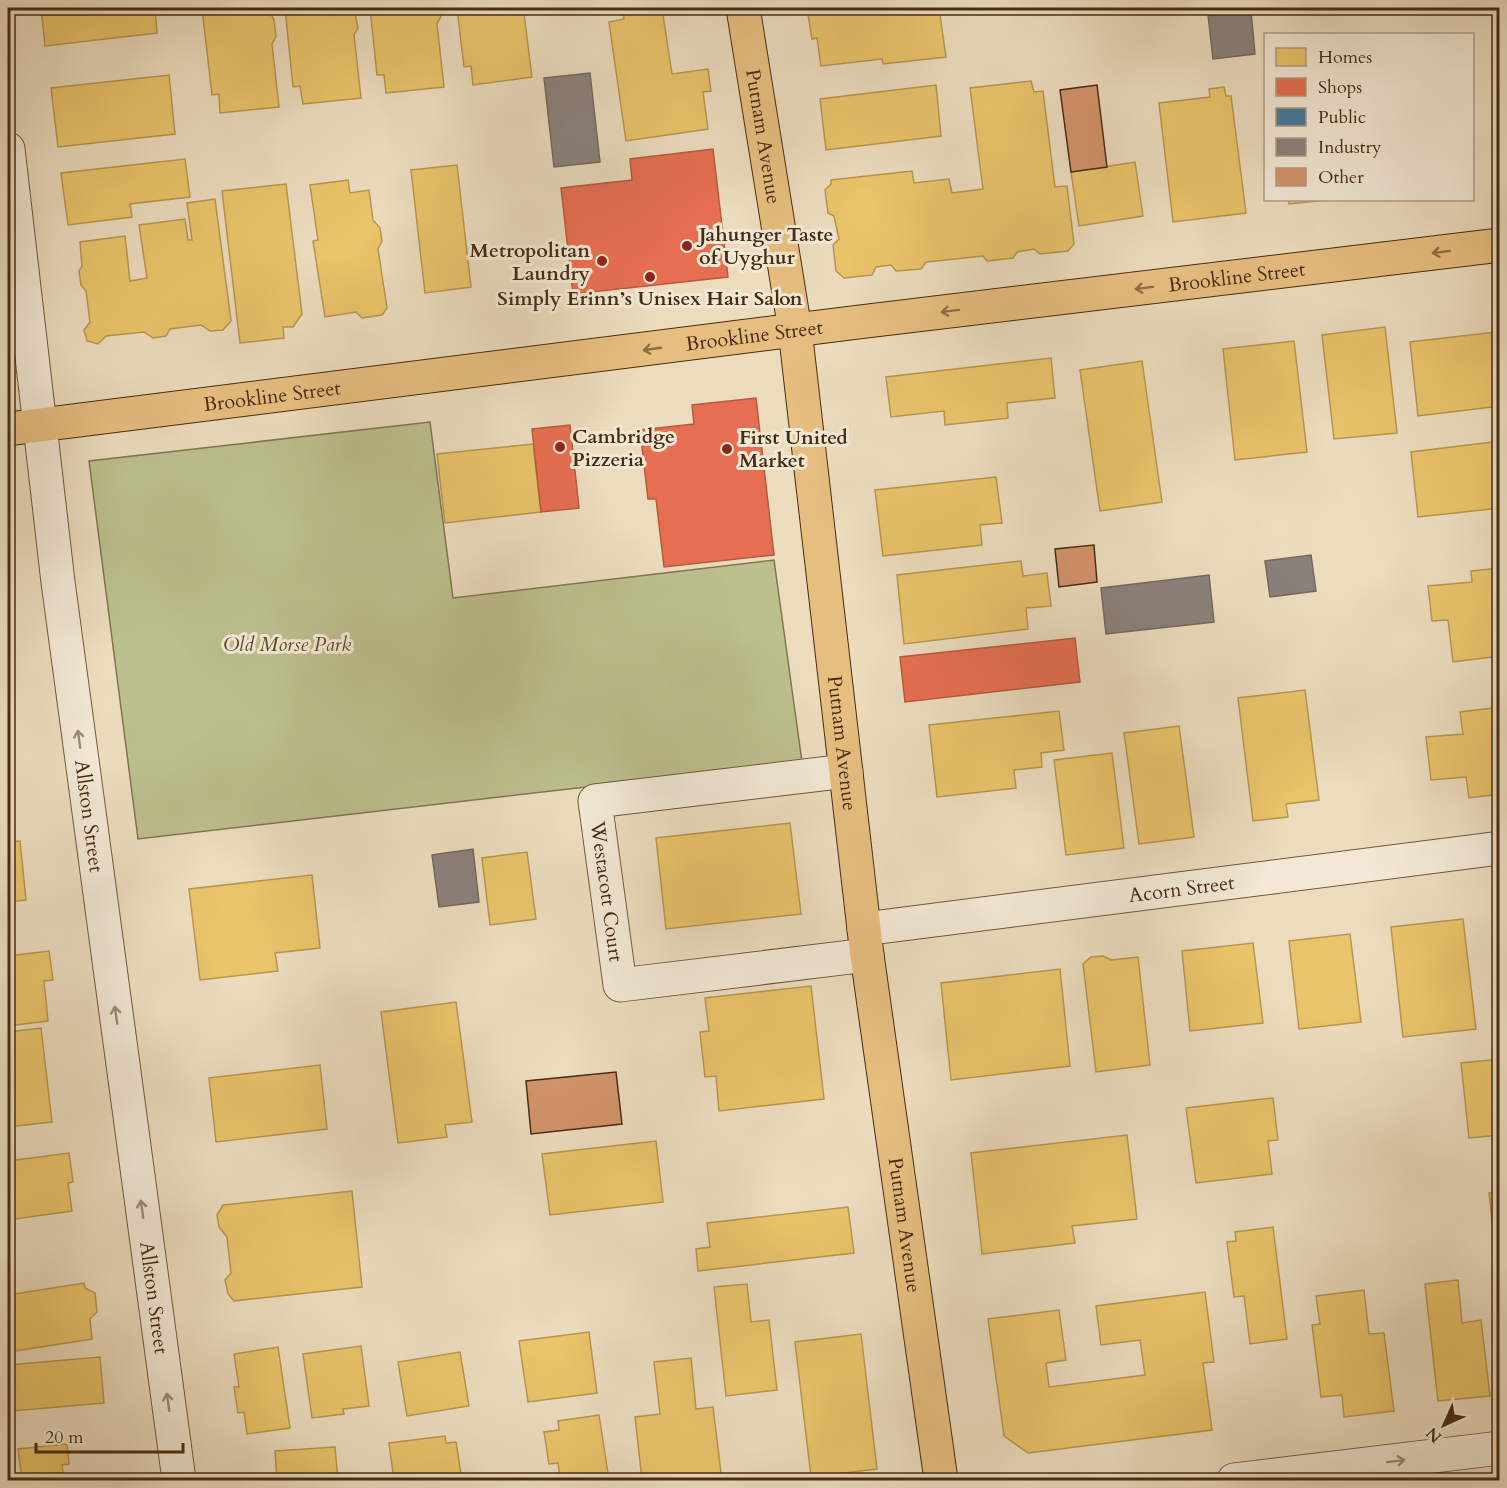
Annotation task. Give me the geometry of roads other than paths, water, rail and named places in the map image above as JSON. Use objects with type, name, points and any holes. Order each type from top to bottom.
[{"type":"main road","name":"Putnam Avenue","points":[[743,8],[795,330],[865,942],[941,1480]]},
{"type":"main road","name":"Brookline Street","points":[[8,429],[606,356],[795,330],[1500,245]]},
{"type":"street","name":"Allston Street","points":[[8,149],[58,582],[179,1480]]},
{"type":"street","name":"Westacott Court","points":[[846,771],[595,801],[620,985],[865,942]]},
{"type":"street","name":"Acorn Street","points":[[865,942],[1500,848]]},
{"type":"street","points":[[1234,1480],[1500,1448]]},
{"type":"place","name":"Jahunger Taste of Uyghur","points":[[687,246]]},
{"type":"place","name":"Metropolitan Laundry","points":[[602,261]]},
{"type":"place","name":"Simply Erinn’s Unisex Hair Salon","points":[[650,277]]},
{"type":"place","name":"Cambridge Pizzeria","points":[[560,447]]},
{"type":"place","name":"First United Market","points":[[727,449]]},
{"type":"park label","name":"Old Morse Park","points":[[287,644]]}]
